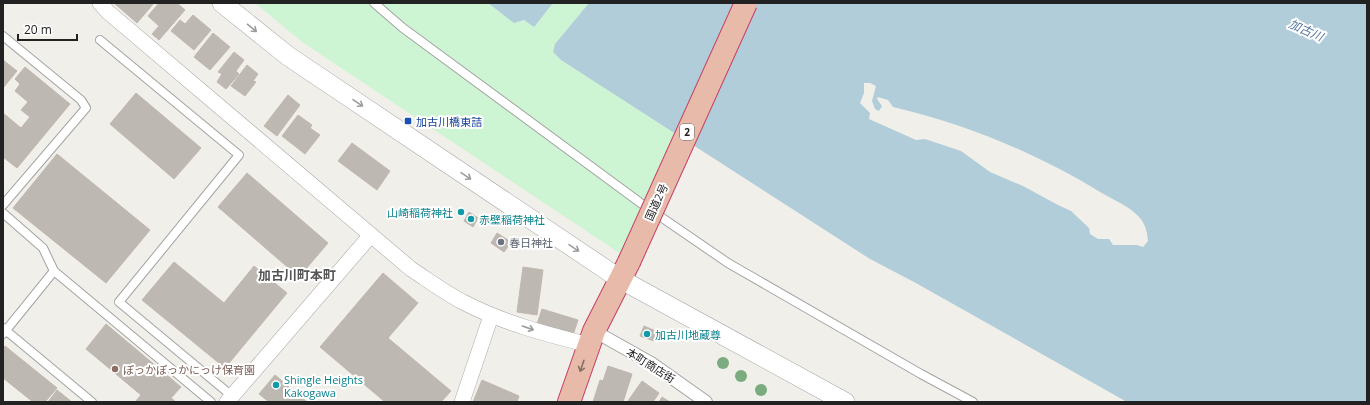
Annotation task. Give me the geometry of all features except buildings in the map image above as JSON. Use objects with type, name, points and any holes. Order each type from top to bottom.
[{"type":"highway","name":"国道2号","points":[[569,402],[591,338],[624,270],[746,3]]},
{"type":"street","points":[[100,3],[108,12],[411,269],[462,302],[491,316],[537,331],[591,338]]},
{"type":"street","points":[[222,3],[288,56],[624,270],[845,402]]},
{"type":"street","points":[[229,400],[371,235]]},
{"type":"street","points":[[462,402],[491,316]]},
{"type":"street","name":"本町商店街","points":[[591,338],[650,363],[706,402]]},
{"type":"lane","points":[[374,3],[403,28],[642,204],[728,263],[914,370],[973,402]]},
{"type":"lane","points":[[3,36],[81,100],[86,108],[3,205]]},
{"type":"lane","points":[[100,40],[239,155],[119,302],[229,400]]},
{"type":"lane","points":[[3,213],[43,248],[54,271],[212,402]]},
{"type":"lane","points":[[54,271],[4,331],[92,402]]},
{"type":"green space","points":[[255,3],[488,3],[514,23],[524,20],[534,27],[553,3],[589,3],[555,44],[553,52],[561,60],[678,135],[642,204],[621,254],[302,42]]},
{"type":"water","points":[[488,3],[553,3],[534,27],[524,20],[514,23]]},
{"type":"water","name":"加古川","points":[[589,3],[1367,3],[1367,402],[1127,402],[914,282],[870,259],[561,60],[553,52],[555,44]],"holes":[[[864,83],[870,83],[876,86],[872,101],[875,109],[879,111],[882,106],[877,99],[878,97],[888,100],[893,107],[974,131],[1026,152],[1076,178],[1133,211],[1143,223],[1148,241],[1143,247],[1137,245],[1113,245],[1109,239],[1098,239],[1090,234],[1089,228],[1071,211],[1023,186],[990,172],[961,151],[925,139],[916,140],[869,119],[870,113],[860,103],[864,93]]]},
{"type":"place","name":"加古川橋東詰","points":[[408,121]]},
{"type":"place","name":"山崎稲荷神社","points":[[461,212]]},
{"type":"place","name":"赤壁稲荷神社","points":[[471,219]]},
{"type":"place","name":"春日神社","points":[[501,242]]},
{"type":"place","name":"加古川地蔵尊","points":[[647,334]]},
{"type":"place","name":"ぽっかぽっかにっけ保育園","points":[[115,369]]},
{"type":"place","name":"Shingle Heights Kakogawa","points":[[276,385]]},
{"type":"district","name":"加古川町本町","points":[[297,275]]}]
